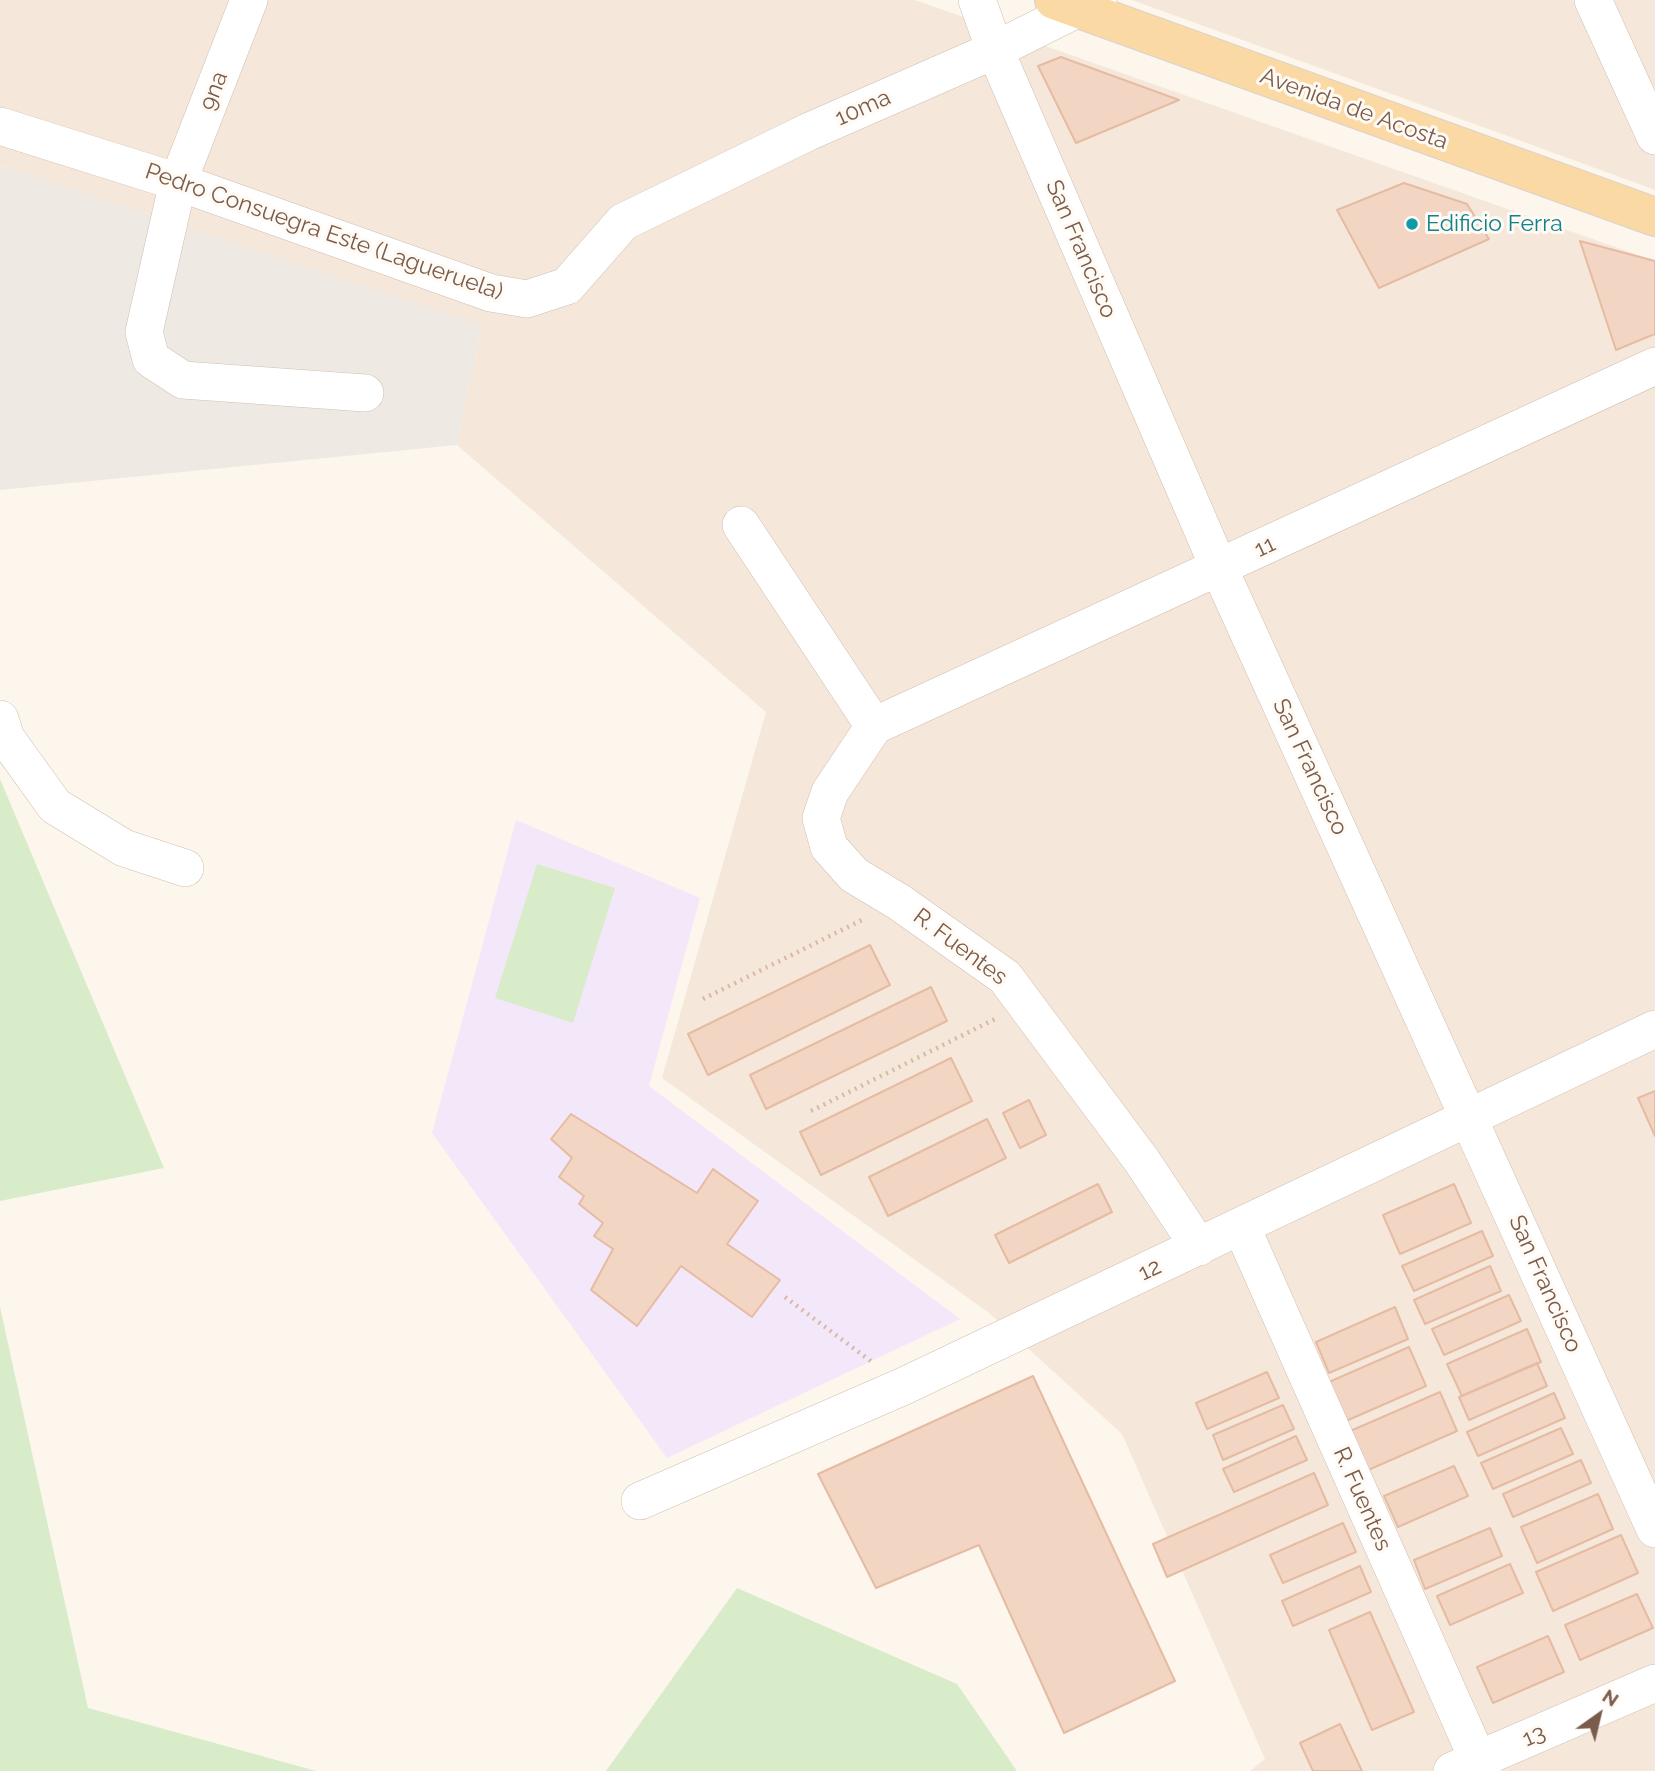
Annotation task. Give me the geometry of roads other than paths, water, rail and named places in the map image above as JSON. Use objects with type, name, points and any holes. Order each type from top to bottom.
[{"type":"main road","name":"Avenida de Acosta","points":[[1079,3],[1655,217]]},
{"type":"street","name":"9na","points":[[249,0],[178,182],[144,332],[151,359],[183,380],[365,393]]},
{"type":"street","name":"San Francisco","points":[[977,0],[995,50],[1219,568],[1655,1530]]},
{"type":"street","points":[[1593,0],[1655,136]]},
{"type":"street","name":"10ma","points":[[623,222],[808,132],[995,50],[1079,3]]},
{"type":"street","name":"Pedro Consuegra Este (Lagueruela)","points":[[0,126],[178,182],[491,293],[527,299],[567,286],[623,222]]},
{"type":"street","name":"11","points":[[874,726],[1655,366]]},
{"type":"street","points":[[741,525],[874,726]]},
{"type":"street","points":[[0,719],[6,738],[55,806],[124,848],[185,868]]},
{"type":"street","name":"R. Fuentes","points":[[874,726],[830,792],[821,818],[829,847],[854,875],[899,902],[1005,977],[1142,1160],[1199,1247]]},
{"type":"street","name":"12","points":[[640,1501],[904,1386],[1242,1228],[1469,1115],[1655,1029]]},
{"type":"street","name":"R. Fuentes","points":[[1242,1228],[1471,1767]]},
{"type":"street","name":"13","points":[[1471,1767],[1655,1684]]},
{"type":"place","name":"Edificio Ferra","points":[[1412,224]]}]
